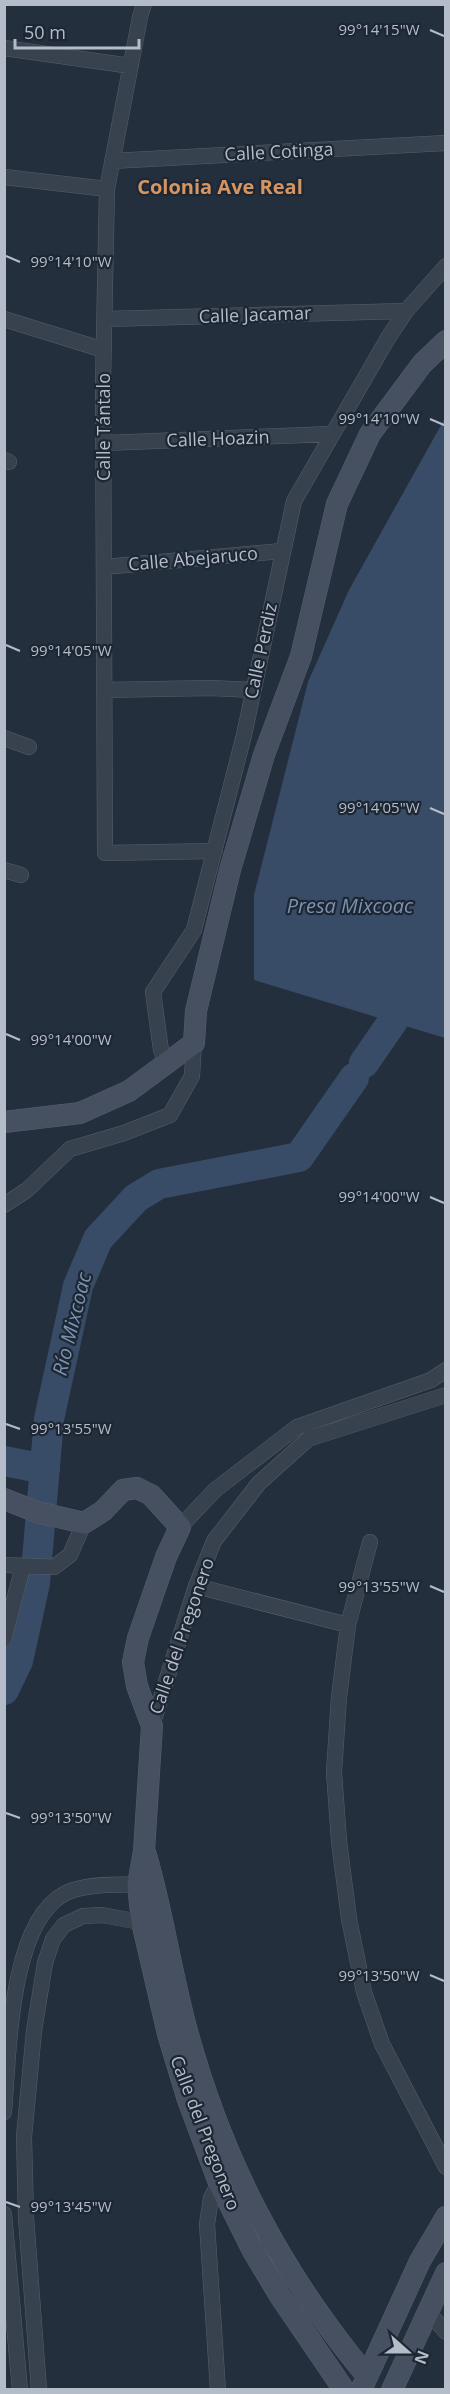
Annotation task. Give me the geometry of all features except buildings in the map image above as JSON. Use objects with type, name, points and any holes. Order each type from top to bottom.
[{"type":"street","name":"Calle Tántalo","points":[[144,4],[107,189],[104,350],[105,853],[215,852]]},
{"type":"street","points":[[4,48],[131,66]]},
{"type":"street","name":"Calle Cotinga","points":[[112,161],[446,143]]},
{"type":"street","points":[[4,177],[107,189]]},
{"type":"street","name":"Calle Perdiz","points":[[446,266],[406,311],[294,501],[253,690],[194,930],[153,992],[161,1050],[180,1053],[196,1011],[230,870],[264,755],[301,656],[337,504],[370,434],[422,364],[446,341]]},
{"type":"street","name":"Calle Jacamar","points":[[105,319],[406,311]]},
{"type":"street","points":[[4,319],[104,350]]},
{"type":"street","name":"Calle Hoazin","points":[[104,443],[332,434]]},
{"type":"street","name":"Calle Abejaruco","points":[[104,567],[282,551]]},
{"type":"street","points":[[104,690],[211,688],[253,690]]},
{"type":"street","points":[[4,738],[29,747]]},
{"type":"street","points":[[4,870],[21,875]]},
{"type":"street","points":[[4,1122],[80,1113],[129,1091],[180,1053],[192,1076],[170,1114],[124,1133],[70,1149],[27,1190],[4,1205]]},
{"type":"street","name":"Calle del Pregonero","points":[[152,1726],[137,1686],[133,1662],[166,1557],[180,1527],[216,1490],[297,1427],[430,1380],[446,1370]]},
{"type":"street","name":"Calle del Pregonero","points":[[344,2390],[280,2296],[253,2251],[219,2183],[188,2100],[168,2034],[142,1922],[146,1885],[144,1851],[152,1726],[196,1586],[214,1541],[259,1483],[308,1439],[446,1395]]},
{"type":"street","points":[[4,1565],[54,1568],[70,1555],[83,1523],[103,1511],[123,1490],[137,1488],[151,1495],[180,1527]]},
{"type":"street","points":[[4,1499],[37,1512],[83,1523]]},
{"type":"street","points":[[370,1542],[348,1625],[339,1697],[334,1772],[339,1841],[349,1919],[364,1992],[381,2044],[446,2167]]},
{"type":"street","points":[[4,1639],[23,1567]]},
{"type":"street","points":[[196,1586],[348,1625]]},
{"type":"street","points":[[4,2112],[13,2007],[23,1959],[33,1929],[46,1909],[65,1893],[89,1887],[146,1885]]},
{"type":"street","name":"Calle del Pregonero","points":[[146,1885],[164,1927],[187,2031],[207,2095],[236,2170],[272,2241],[364,2382]]},
{"type":"street","points":[[39,2390],[26,2217],[24,2137],[34,2031],[45,1963],[53,1939],[64,1925],[83,1916],[102,1915],[164,1927]]},
{"type":"street","points":[[218,2390],[207,2224],[212,2198],[219,2183]]},
{"type":"street","points":[[4,2214],[20,2390]]},
{"type":"street","points":[[364,2382],[420,2261],[446,2217]]},
{"type":"street","points":[[392,2390],[446,2274]]},
{"type":"street","points":[[428,2312],[446,2332]]},
{"type":"water","name":"Presa Mixcoac","points":[[445,418],[445,1038],[254,980],[254,895],[308,682],[349,590]]},
{"type":"waterway","name":"Río Mixcoac","points":[[364,1063],[393,1021]]},
{"type":"waterway","name":"Río Mixcoac","points":[[4,1690],[18,1661],[35,1583],[49,1419],[78,1286],[98,1239],[136,1198],[159,1184],[299,1157],[354,1078]]},
{"type":"waterway","points":[[4,1461],[45,1469]]},
{"type":"district","name":"Colonia Ave Real","points":[[220,187]]}]
